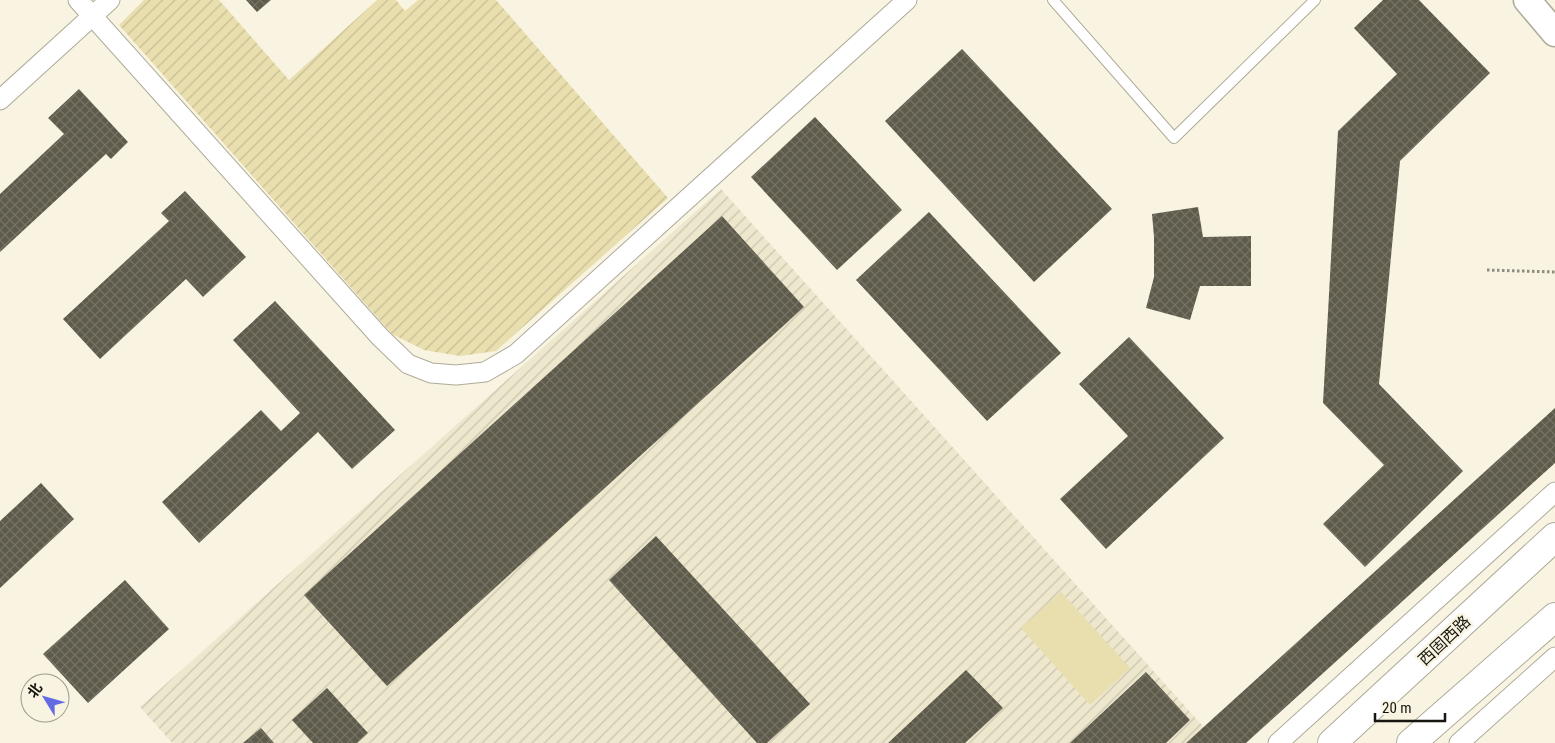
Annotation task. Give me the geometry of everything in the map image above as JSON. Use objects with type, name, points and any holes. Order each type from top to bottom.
[{"type":"main road","name":"西固西路","points":[[1344,739],[1555,537]]},
{"type":"main road","points":[[1411,743],[1555,617]]},
{"type":"street","points":[[78,0],[380,337],[408,364],[431,374],[456,375],[486,372],[516,354],[907,0]]},
{"type":"street","points":[[0,100],[110,0]]},
{"type":"street","points":[[1527,0],[1555,33]]},
{"type":"street","points":[[1278,743],[1555,492]]},
{"type":"street","points":[[1459,743],[1555,657]]},
{"type":"lane","points":[[1053,0],[1174,138],[1316,0]]},
{"type":"path","points":[[1487,270],[1555,272]]},
{"type":"shaded area","points":[[144,0],[219,0],[289,80],[377,0],[396,0],[405,11],[418,0],[496,0],[668,198],[496,351],[460,356],[424,350],[392,334],[119,25]]},
{"type":"shaded area","points":[[721,189],[1218,743],[172,743],[140,707]]},
{"type":"shaded area","points":[[1061,592],[1130,668],[1090,705],[1021,628]]},
{"type":"building","points":[[246,0],[271,0],[257,12]]},
{"type":"building","points":[[1383,0],[1419,0],[1490,73],[1400,161],[1379,384],[1463,471],[1365,567],[1323,524],[1384,465],[1323,403],[1338,131],[1397,74],[1354,28]]},
{"type":"building","points":[[962,49],[1112,209],[1034,282],[885,121]]},
{"type":"building","points":[[79,89],[128,142],[111,159],[106,154],[0,252],[0,194],[64,134],[48,118]]},
{"type":"building","points":[[815,117],[902,210],[837,270],[751,177]]},
{"type":"building","points":[[185,191],[246,257],[203,297],[186,279],[100,359],[63,319],[169,221],[161,213]]},
{"type":"building","points":[[1198,207],[1203,237],[1251,236],[1251,286],[1200,286],[1190,320],[1146,308],[1154,277],[1152,214]]},
{"type":"building","points":[[929,212],[1061,353],[987,421],[856,280]]},
{"type":"building","points":[[722,216],[804,307],[387,686],[304,595]]},
{"type":"building","points":[[275,301],[395,430],[352,469],[318,432],[199,543],[162,502],[261,410],[281,431],[300,413],[233,340]]},
{"type":"building","points":[[1129,337],[1224,438],[1106,549],[1060,499],[1128,436],[1079,384]]},
{"type":"building","points":[[1555,408],[1555,463],[1246,743],[1186,743]]},
{"type":"building","points":[[41,483],[74,519],[0,588],[0,521]]},
{"type":"building","points":[[656,536],[810,704],[767,743],[757,743],[609,580]]},
{"type":"building","points":[[125,580],[169,629],[88,703],[70,683],[70,673],[60,673],[43,654]]},
{"type":"building","points":[[966,670],[1003,708],[965,743],[888,743]]},
{"type":"building","points":[[1146,672],[1190,720],[1166,743],[1070,743]]},
{"type":"building","points":[[327,688],[368,733],[357,743],[313,743],[292,720]]},
{"type":"building","points":[[261,728],[274,743],[243,743]]}]
